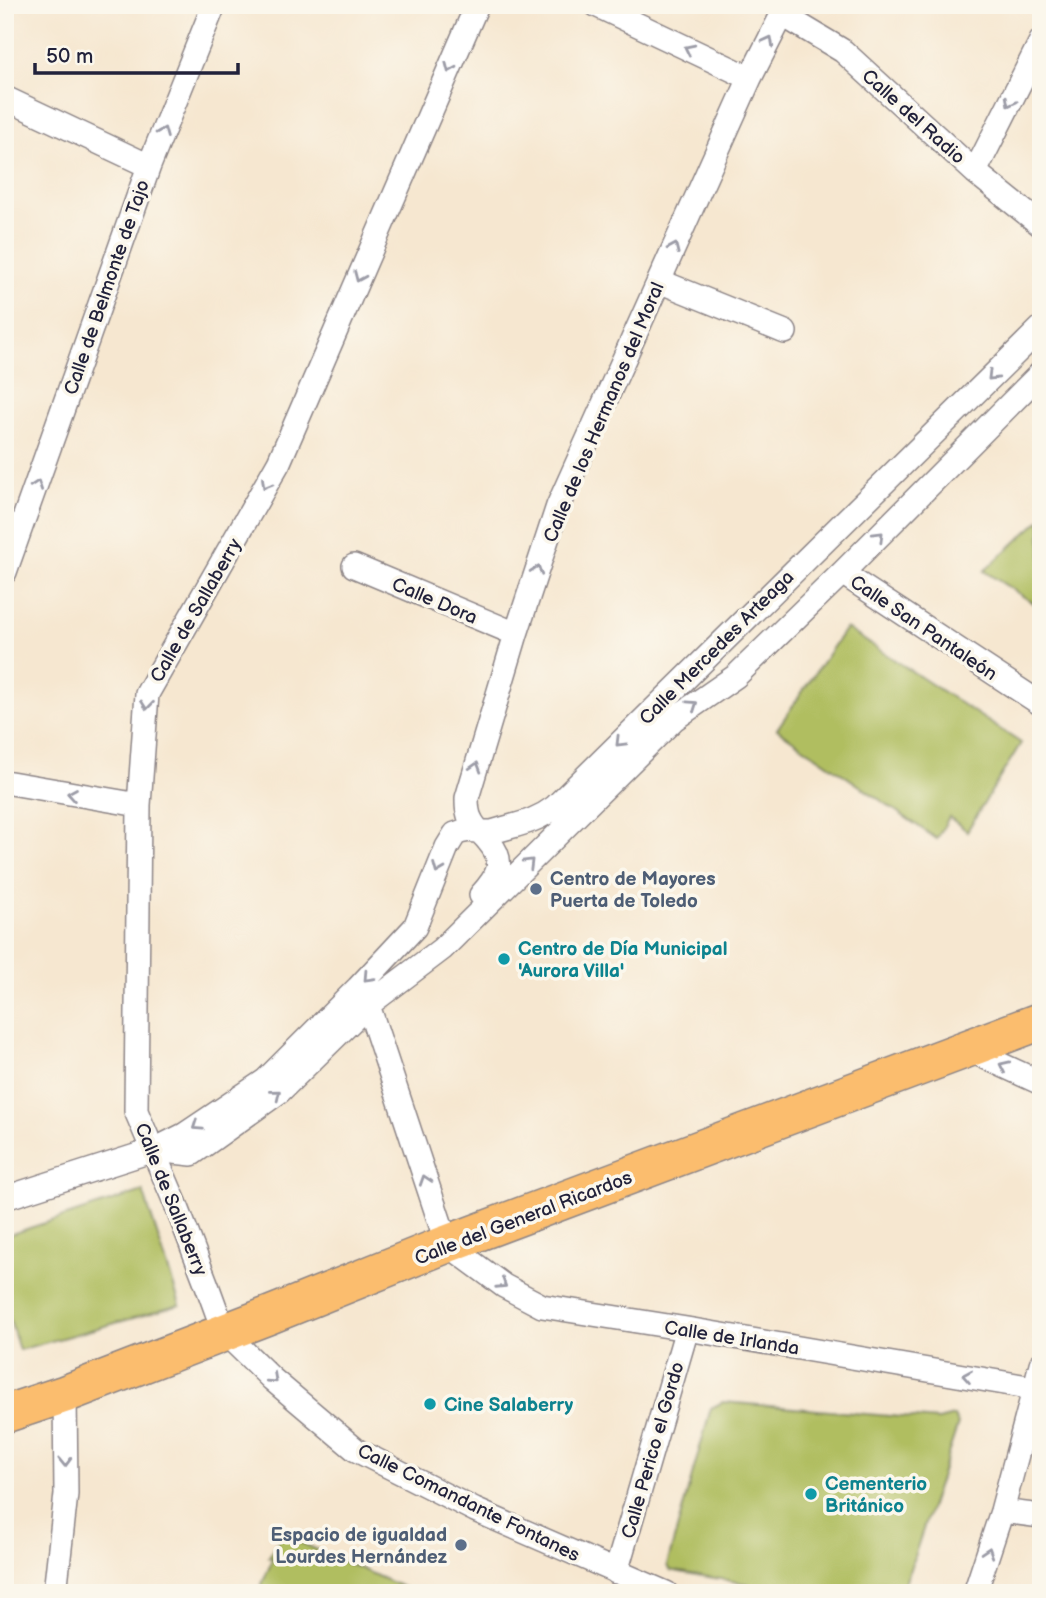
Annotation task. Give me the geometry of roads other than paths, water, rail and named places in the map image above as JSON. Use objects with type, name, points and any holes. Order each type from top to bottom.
[{"type":"main road","name":"Calle del General Ricardos","points":[[5,1414],[65,1394],[447,1244],[1041,1021]]},
{"type":"street","name":"Calle de Belmonte de Tajo","points":[[5,572],[149,166],[214,5]]},
{"type":"street","name":"Calle de Sallaberry","points":[[224,1332],[154,1150],[136,1111],[139,805],[147,694],[279,462],[477,5]]},
{"type":"street","points":[[596,5],[750,78]]},
{"type":"street","name":"Calle de los Hermanos del Moral","points":[[478,831],[467,810],[467,799],[516,634],[558,506],[750,78],[785,10]]},
{"type":"street","name":"Calle del Radio","points":[[785,10],[843,51],[975,172],[1041,225]]},
{"type":"street","points":[[975,172],[1041,41]]},
{"type":"street","points":[[5,98],[149,166]]},
{"type":"street","points":[[659,281],[785,332]]},
{"type":"street","name":"Calle Mercedes Arteaga","points":[[478,831],[492,832],[533,821],[555,807],[1041,328]]},
{"type":"street","name":"Calle Mercedes Arteaga","points":[[154,1150],[192,1154],[279,1092],[368,1005],[442,949],[674,719],[736,676],[1041,373]]},
{"type":"street","name":"Calle Dora","points":[[354,566],[516,634]]},
{"type":"street","name":"Calle San Pantaleón","points":[[842,573],[1041,704]]},
{"type":"street","points":[[5,782],[139,805]]},
{"type":"street","points":[[5,1198],[154,1150],[184,1135],[266,1080],[415,927],[455,834],[469,829],[478,831]]},
{"type":"street","name":"Calle Mercedes Arteaga","points":[[442,949],[450,926],[494,880],[499,869],[497,854],[490,842],[478,831]]},
{"type":"street","points":[[368,1005],[447,1244]]},
{"type":"street","points":[[967,1049],[1041,1083]]},
{"type":"street","name":"Calle de Irlanda","points":[[447,1244],[503,1286],[542,1306],[1034,1388]]},
{"type":"street","name":"Calle Perico el Gordo","points":[[616,1572],[688,1329]]},
{"type":"street","name":"Calle Comandante Fontanes","points":[[224,1332],[272,1379],[356,1450],[475,1510],[666,1593]]},
{"type":"street","points":[[975,1593],[1002,1511],[1041,1364]]},
{"type":"street","points":[[55,1593],[66,1494],[65,1394]]},
{"type":"street","points":[[1002,1511],[1041,1516]]},
{"type":"place","name":"Centro de Mayores Puerta de Toledo","points":[[536,889]]},
{"type":"place","name":"Centro de Día Municipal 'Aurora Villa'","points":[[504,959]]},
{"type":"place","name":"Cine Salaberry","points":[[430,1404]]},
{"type":"place","name":"Cementerio Británico","points":[[811,1494]]},
{"type":"place","name":"Espacio de igualdad Lourdes Hernández","points":[[461,1545]]}]
